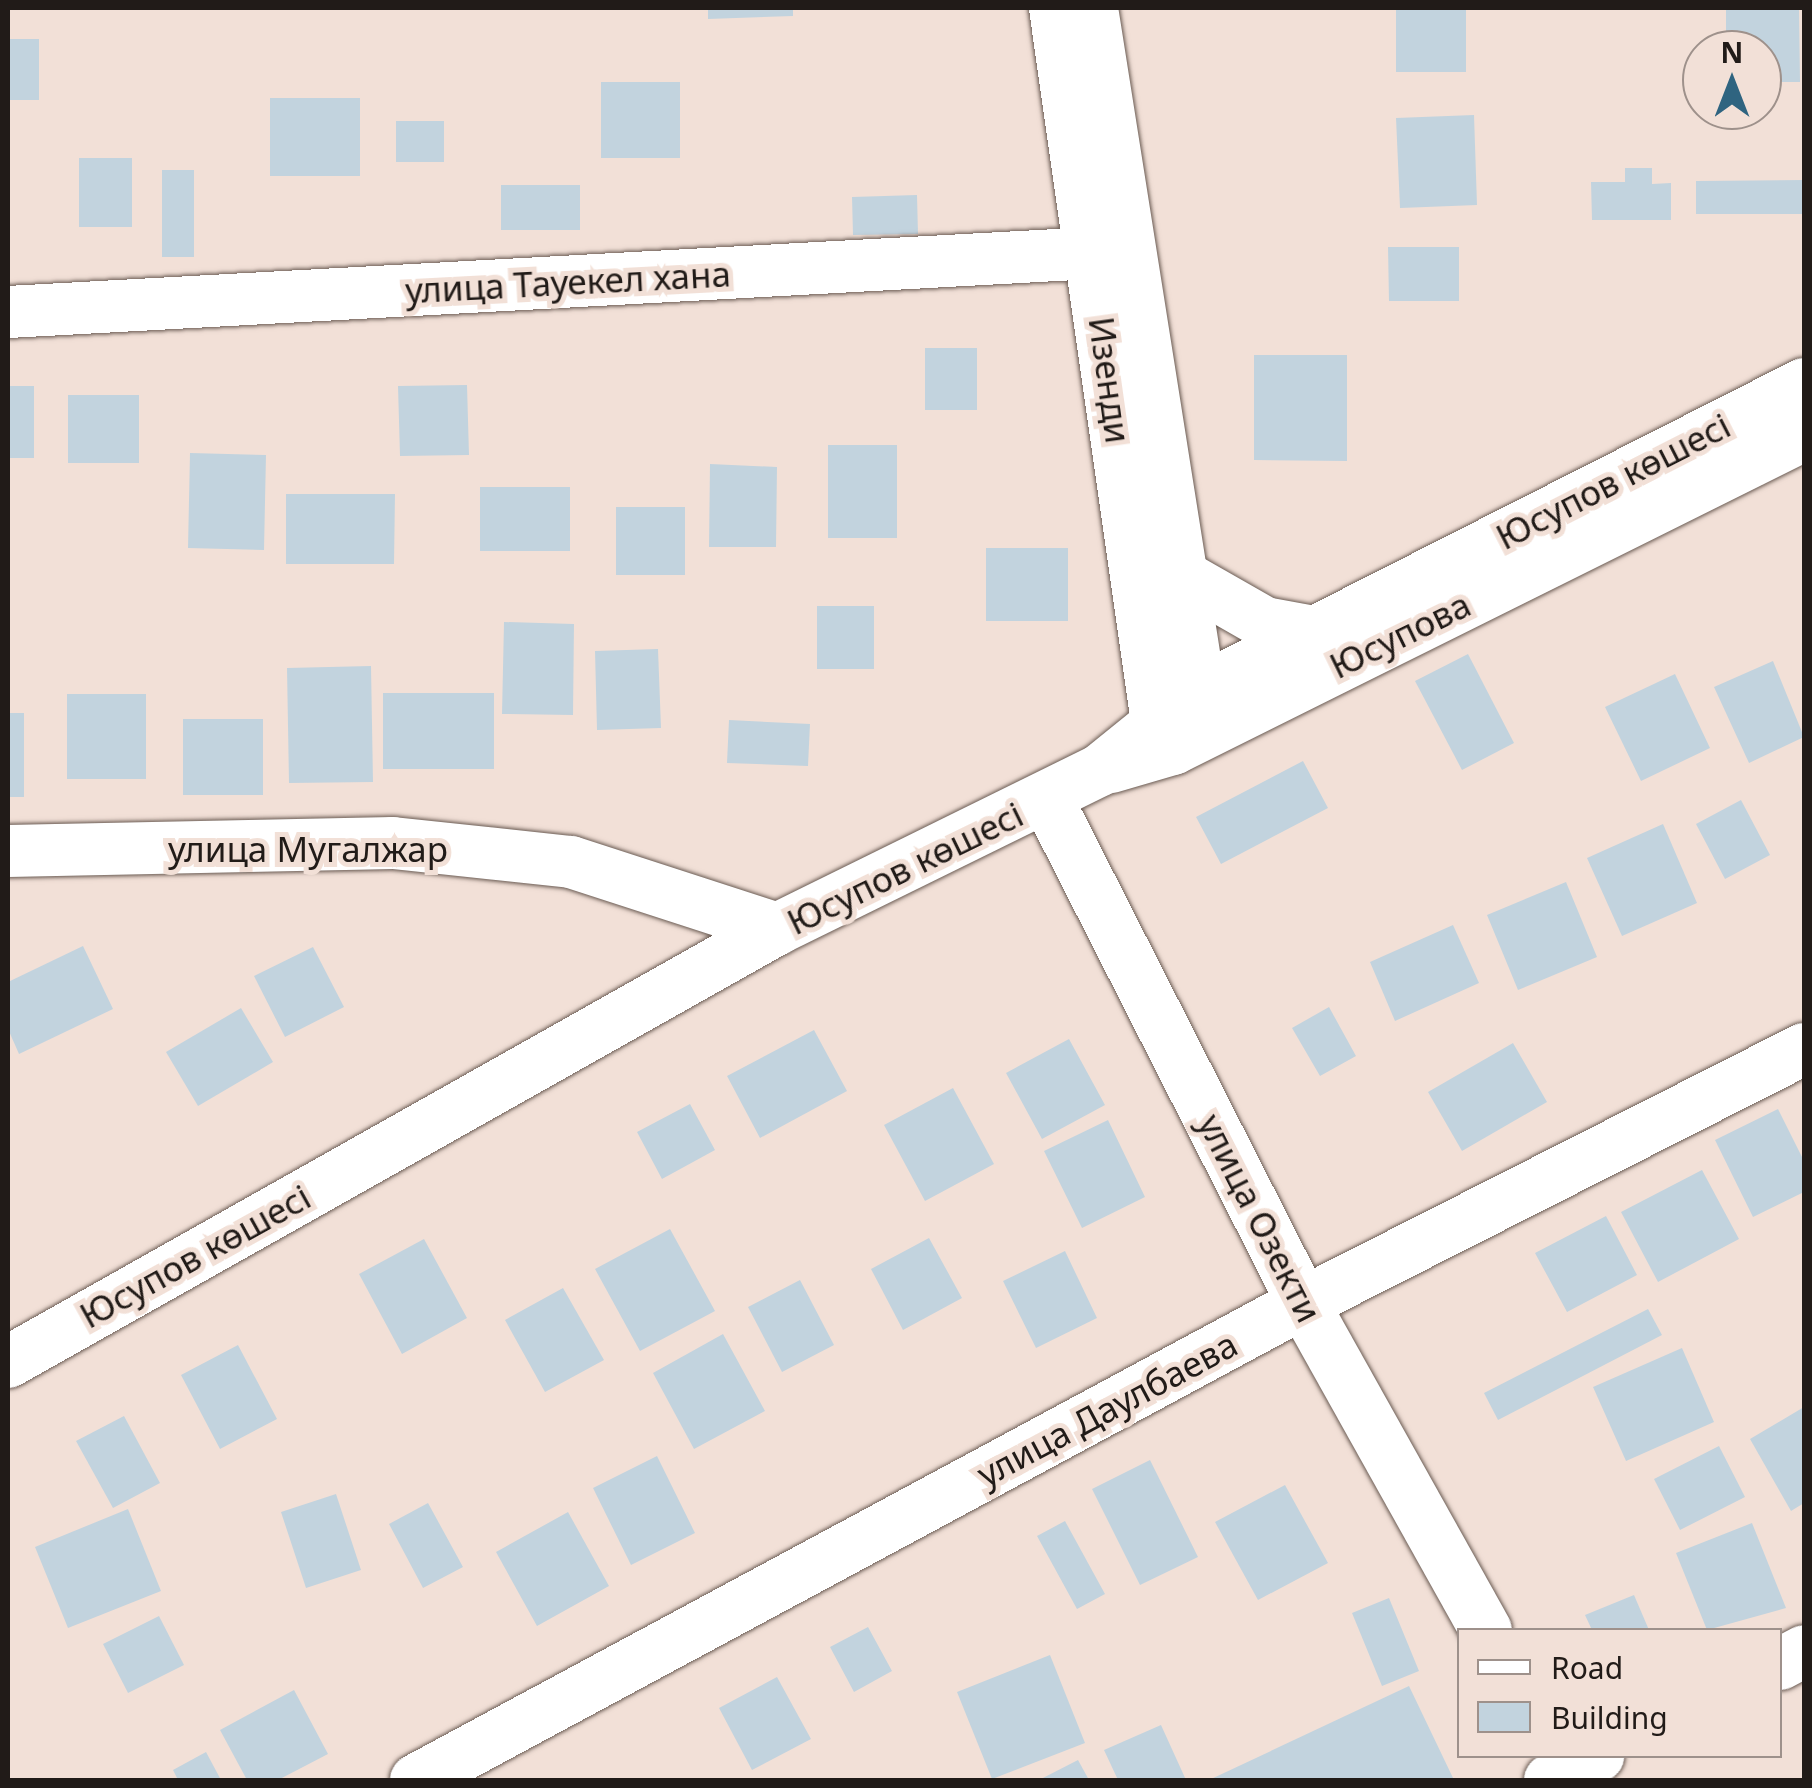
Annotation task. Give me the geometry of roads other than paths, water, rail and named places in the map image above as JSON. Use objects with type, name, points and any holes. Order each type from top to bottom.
[{"type":"street","name":"Изенди","points":[[1055,8],[1179,574],[1183,722]]},
{"type":"street","name":"Изенди","points":[[1092,8],[1111,252],[1183,722]]},
{"type":"street","name":"улица Тауекел хана","points":[[8,312],[1111,252]]},
{"type":"street","name":"Юсупов көшесі","points":[[1183,722],[1314,632],[1804,384]]},
{"type":"street","name":"Юсупова","points":[[1100,770],[1183,722],[1804,435]]},
{"type":"street","points":[[1179,574],[1265,623],[1314,632]]},
{"type":"street","name":"Юсупов көшесі","points":[[8,1362],[778,928],[1100,770]]},
{"type":"street","name":"улица Озекти","points":[[1047,799],[1303,1303],[1485,1628]]},
{"type":"street","name":"улица Мугалжар","points":[[8,851],[394,843],[571,862],[778,928]]},
{"type":"street","name":"улица Даулбаева","points":[[416,1780],[1303,1303],[1804,1050]]},
{"type":"street","points":[[1782,1663],[1804,1651]]}]
